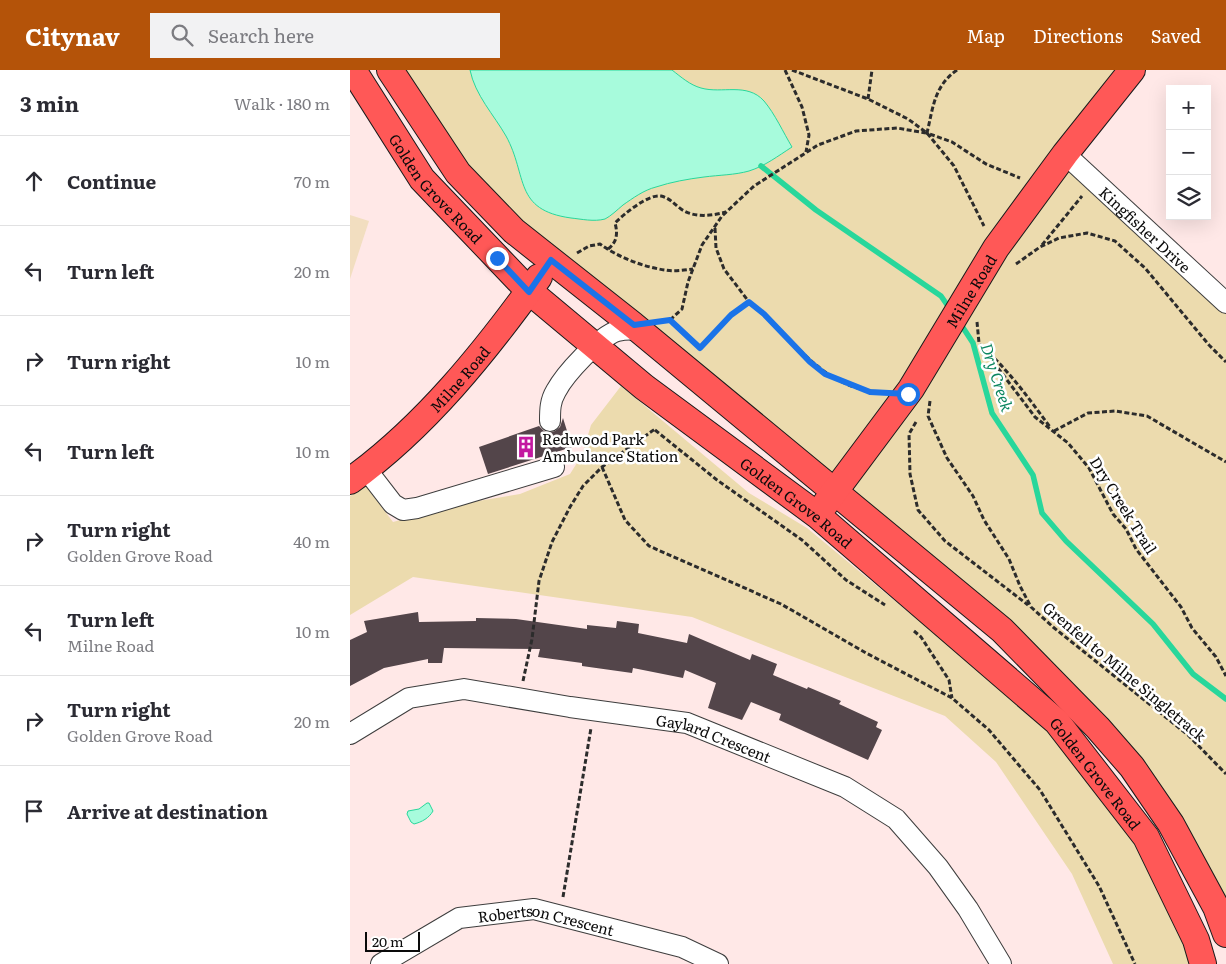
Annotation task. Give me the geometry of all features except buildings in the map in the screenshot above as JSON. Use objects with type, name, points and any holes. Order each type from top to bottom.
[{"type":"main road","name":"Golden Grove Road","points":[[354,70],[422,179],[529,292],[665,402],[817,515],[1057,722],[1146,837],[1196,940],[1203,964]]},
{"type":"main road","name":"Golden Grove Road","points":[[390,70],[458,173],[514,231],[561,258],[637,327],[1002,630],[1098,728],[1132,767],[1172,824],[1216,907],[1226,934]]},
{"type":"main road","name":"Milne Road","points":[[817,515],[834,492],[915,403],[948,328],[970,313],[1006,256],[1040,188],[1132,70]]},
{"type":"main road","name":"Milne Road","points":[[358,475],[403,439],[450,389],[529,292],[561,258]]},
{"type":"street","name":"Kingfisher Drive","points":[[1065,154],[1226,303]]},
{"type":"street","points":[[550,421],[550,404],[556,391],[594,346],[606,336],[616,331],[637,327]]},
{"type":"street","points":[[358,475],[403,510],[418,508],[554,467]]},
{"type":"street","name":"Gaylard Crescent","points":[[350,734],[409,698],[464,690],[594,711],[687,723],[845,787],[896,819],[938,867],[968,909],[1001,964]]},
{"type":"street","name":"Robertson Crescent","points":[[381,964],[459,918],[534,909],[682,947],[718,964]]},
{"type":"path","points":[[785,70],[802,108],[809,135],[806,152]]},
{"type":"path","points":[[792,70],[868,99],[908,119],[927,133],[954,166],[984,226],[986,238],[1006,256],[1010,270]]},
{"type":"path","points":[[868,99],[872,70]]},
{"type":"path","points":[[927,133],[937,94],[947,77],[958,70]]},
{"type":"path","points":[[637,327],[670,320],[682,310],[688,282],[702,245],[726,212],[754,186],[818,145],[856,131],[897,128],[927,133],[952,142],[986,164],[1040,188]]},
{"type":"path","points":[[1040,247],[1094,181]]},
{"type":"path","points":[[608,249],[613,245],[617,232],[615,223],[626,212],[648,199],[659,196],[671,200],[681,209],[708,216],[726,212]]},
{"type":"path","points":[[714,226],[716,248],[724,269],[749,302],[764,314],[810,362],[825,374],[870,392],[915,403]]},
{"type":"path","points":[[1006,256],[1040,247],[1059,238],[1087,233],[1115,240],[1145,268],[1209,345],[1226,362]]},
{"type":"path","points":[[561,258],[589,246],[600,244],[613,253],[635,262],[666,270],[693,269]]},
{"type":"path","points":[[670,320],[700,348],[731,315],[749,302]]},
{"type":"path","points":[[970,313],[979,343],[1009,373],[1054,432],[1088,413],[1114,411],[1147,416],[1226,462]]},
{"type":"path","name":"Dry Creek Trail","points":[[979,343],[1035,417],[1068,444],[1089,468],[1113,514],[1126,529],[1136,549],[1181,607],[1192,628],[1216,657],[1226,676]]},
{"type":"path","name":"Grenfell to Milne Singletrack","points":[[915,403],[931,397],[928,416],[947,458],[973,496],[984,520],[1009,559],[1031,606]]},
{"type":"path","points":[[520,699],[532,638],[539,580],[552,542],[583,486],[602,467],[655,430],[665,402]]},
{"type":"path","name":"Grenfell to Milne Singletrack","points":[[918,419],[909,434],[910,474],[918,510],[945,541],[1031,606],[1053,627],[1188,735],[1226,774]]},
{"type":"path","points":[[655,430],[717,480],[802,540],[846,580],[885,605]]},
{"type":"path","points":[[602,467],[625,520],[650,546],[781,604],[866,653],[952,698],[989,730],[1040,790],[1099,886],[1135,964]]},
{"type":"path","points":[[914,630],[921,637],[950,680],[952,698]]},
{"type":"path","points":[[560,915],[594,711]]},
{"type":"shaded area","points":[[390,70],[1132,70],[1065,154],[1226,303],[1226,934],[1098,728],[514,231]]},
{"type":"shaded area","points":[[470,70],[672,70],[697,87],[709,90],[742,90],[757,95],[772,112],[792,147],[766,164],[749,171],[686,180],[652,188],[635,197],[605,219],[588,220],[552,214],[539,207],[525,189],[513,151],[506,136],[480,96]]},
{"type":"shaded area","points":[[350,215],[369,221],[350,279]]},
{"type":"shaded area","points":[[621,386],[749,493],[807,528],[1051,730],[1123,824],[1155,873],[1194,964],[1113,964],[1072,874],[996,762],[945,716],[692,617],[413,577],[350,615],[350,496],[366,486],[393,522],[460,504],[520,494],[570,474],[582,455],[591,425]]},
{"type":"shaded area","points":[[429,803],[433,811],[420,822],[414,824],[411,822],[407,814],[408,811],[419,809]]},
{"type":"waterway","name":"Dry Creek","points":[[761,166],[816,210],[941,296],[950,309]]},
{"type":"waterway","name":"Dry Creek","points":[[960,323],[973,343],[992,413],[1033,475],[1042,513],[1066,541],[1153,624],[1193,674],[1226,699]]},
{"type":"place","name":"Redwood Park Ambulance Station","points":[[526,447]]},
{"type":"route","points":[[497,258],[529,292],[551,260],[634,325],[670,320],[700,348],[731,315],[749,302],[795,344],[810,362],[825,374],[870,392],[908,394]]}]
